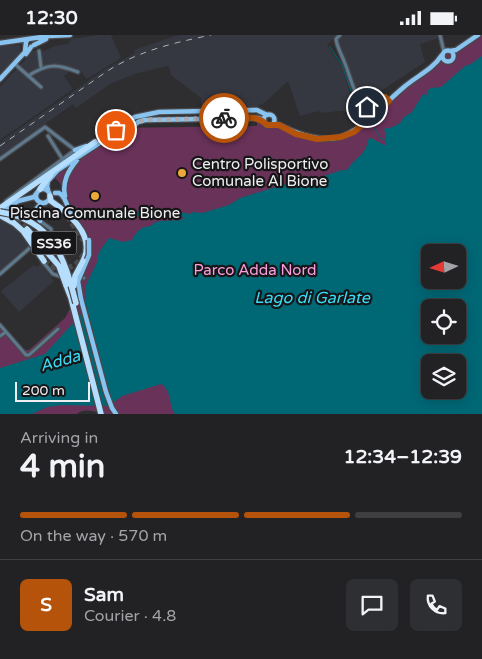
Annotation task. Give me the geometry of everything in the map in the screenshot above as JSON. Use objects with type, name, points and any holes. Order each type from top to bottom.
[{"type":"highway","points":[[44,261],[23,231],[0,211],[95,142]]},
{"type":"highway","points":[[38,191],[59,169]]},
{"type":"highway","points":[[50,193],[51,201],[69,215],[88,240],[86,255],[74,279],[78,301]]},
{"type":"highway","name":"SS36","points":[[0,211],[27,225],[49,243],[62,266],[102,413]]},
{"type":"highway","name":"SS36","points":[[0,211],[25,220],[37,227],[59,250],[78,301],[102,413]]},
{"type":"highway","points":[[26,229],[59,266],[71,298]]},
{"type":"main road","points":[[0,43],[18,41],[30,43],[49,36],[70,35]]},
{"type":"main road","points":[[88,240],[86,233],[67,209],[63,187],[67,174],[82,153],[104,140],[124,136],[138,122],[153,119],[257,118],[264,121],[265,124],[279,125],[305,137],[317,139],[341,137],[354,132],[405,86],[437,63],[446,52],[456,50],[478,35]]},
{"type":"main road","points":[[0,83],[16,65],[30,43]]},
{"type":"main road","points":[[0,79],[25,52],[30,43]]},
{"type":"main road","points":[[437,63],[450,61],[456,50]]},
{"type":"main road","points":[[446,52],[453,56]]},
{"type":"main road","points":[[446,52],[446,61]]},
{"type":"main road","points":[[75,150],[95,142],[134,117],[159,112],[257,110],[271,115],[279,125]]},
{"type":"main road","points":[[264,121],[267,115]]},
{"type":"main road","points":[[270,125],[274,122],[274,119]]},
{"type":"main road","points":[[121,125],[125,126],[128,131]]},
{"type":"main road","points":[[116,130],[118,136]]},
{"type":"main road","points":[[38,220],[37,208],[42,203],[48,201],[50,193],[47,185],[48,181],[59,169]]},
{"type":"main road","points":[[38,191],[61,193],[65,198]]},
{"type":"main road","points":[[0,211],[18,201],[34,197],[38,191]]},
{"type":"main road","points":[[38,191],[37,198],[42,203]]},
{"type":"main road","points":[[14,214],[14,207],[18,201]]},
{"type":"main road","points":[[78,301],[106,392],[116,414]]},
{"type":"street","points":[[340,35],[336,39],[337,46],[345,62],[356,94],[363,104],[367,107],[372,106],[385,97],[389,101]]},
{"type":"street","points":[[440,35],[446,52]]},
{"type":"street","points":[[39,51],[41,67]]},
{"type":"street","points":[[16,65],[41,87]]},
{"type":"street","points":[[28,75],[41,67],[60,65],[78,72]]},
{"type":"street","points":[[0,159],[45,127],[75,150],[0,211]]},
{"type":"street","points":[[48,136],[63,160]]},
{"type":"street","points":[[38,220],[51,229],[51,237]]},
{"type":"street","points":[[0,274],[30,247],[45,241]]},
{"type":"street","points":[[30,247],[53,274],[62,277]]},
{"type":"street","points":[[72,277],[84,278]]},
{"type":"street","points":[[0,325],[26,355],[29,355],[58,329]]},
{"type":"street","points":[[0,336],[6,332]]},
{"type":"shaded area","points":[[111,35],[121,58],[87,79],[81,71],[74,68],[64,76],[73,89],[0,140],[0,87],[33,51],[44,51],[55,46],[68,44],[71,39]]},
{"type":"shaded area","points":[[179,35],[337,35],[327,45],[342,67],[351,97],[354,97],[360,107],[352,111],[322,113],[318,111],[300,116],[288,81],[264,103],[253,108],[202,109],[201,98],[171,75],[169,66],[135,74],[110,84],[76,108],[73,104],[0,156],[0,142],[104,70],[135,53],[134,50]]},
{"type":"shaded area","points":[[343,35],[437,35],[438,37],[420,44],[425,62],[376,94],[371,104],[367,106],[352,80],[338,40]]},
{"type":"shaded area","points":[[20,45],[20,53],[0,75],[0,46]]},
{"type":"shaded area","points":[[0,219],[15,226],[30,245],[0,272]]},
{"type":"shaded area","points":[[41,264],[54,281],[19,312],[1,291],[34,265],[36,267]]},
{"type":"green space","name":"Lago di Garlate","points":[[474,35],[482,35],[482,414],[102,414],[86,411],[77,414],[0,414],[0,325],[22,350],[29,350],[65,318],[72,305],[72,295],[86,253],[86,242],[61,192],[60,183],[52,177],[115,128],[257,126],[257,119],[262,122],[263,126],[277,122],[284,123],[308,135],[319,138],[350,133],[439,60],[441,53],[453,49]]},
{"type":"water","name":"Lago di Garlate","points":[[482,56],[482,414],[175,414],[167,390],[161,384],[122,396],[109,406],[62,405],[47,407],[32,414],[0,414],[0,368],[45,354],[84,311],[86,285],[97,262],[99,252],[109,238],[123,242],[132,240],[139,230],[160,221],[181,220],[193,212],[202,213],[229,205],[240,198],[282,185],[312,180],[347,170],[363,153],[368,140],[371,138],[386,146],[384,129],[400,123],[404,117],[412,112],[423,94],[427,95],[428,90],[431,88],[441,87],[465,66]]},
{"type":"waterway","points":[[330,47],[342,65],[351,91]]},
{"type":"waterway","points":[[354,96],[366,116]]},
{"type":"waterway","points":[[372,125],[381,139],[386,140]]},
{"type":"waterway","points":[[77,213],[178,214],[188,216]]},
{"type":"tunnel","points":[[67,216],[84,241]]},
{"type":"tunnel","points":[[17,218],[27,229]]},
{"type":"tunnel","points":[[44,261],[55,268],[61,269],[77,263],[84,253]]},
{"type":"railway","points":[[0,146],[106,72],[131,58],[183,41],[211,35]]},
{"type":"way so far","points":[[116,130],[118,136],[122,137],[126,135],[131,126],[145,120],[224,118]]},
{"type":"place","name":"Centro Polisportivo Comunale Al Bione","points":[[182,173]]},
{"type":"place","name":"Piscina Comunale Bione","points":[[95,196]]},
{"type":"route","points":[[224,118],[257,118],[264,121],[267,125],[279,125],[305,137],[330,139],[354,132],[389,101],[385,97],[372,106],[367,107]]},
{"type":"park label","name":"Parco Adda Nord","points":[[255,270]]},
{"type":"water label","name":"Adda","points":[[60,361]]}]
